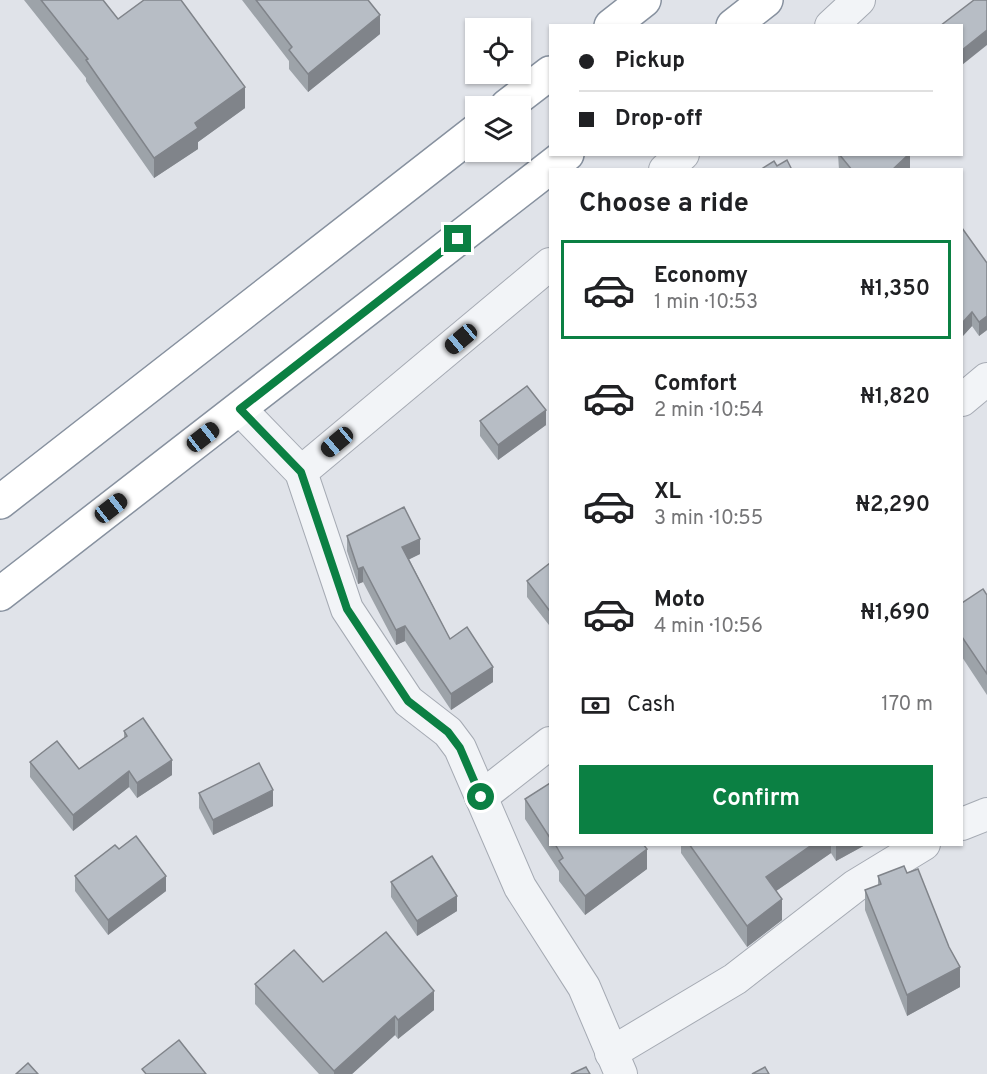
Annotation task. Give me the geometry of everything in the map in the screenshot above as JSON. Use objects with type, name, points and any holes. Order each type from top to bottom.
[{"type":"highway","points":[[614,24],[644,0]]},
{"type":"highway","points":[[736,24],[766,0]]},
{"type":"highway","points":[[520,96],[549,74]]},
{"type":"highway","points":[[0,502],[465,140]]},
{"type":"highway","points":[[0,594],[564,156]]},
{"type":"street","points":[[833,24],[860,0]]},
{"type":"street","points":[[667,168],[681,156]]},
{"type":"street","points":[[301,472],[549,265]]},
{"type":"street","points":[[963,399],[987,378]]},
{"type":"street","points":[[240,409],[301,472],[347,609],[408,701],[448,732],[460,748],[520,887],[584,987],[616,1063],[735,979],[855,886],[921,846]]},
{"type":"street","points":[[481,797],[549,744]]},
{"type":"street","points":[[963,824],[987,814]]},
{"type":"building","points":[[41,0],[103,0],[118,19],[144,0],[181,0],[245,87],[195,123],[198,128],[154,158],[86,60],[88,59]]},
{"type":"building","points":[[256,0],[368,0],[380,15],[308,74],[289,50],[292,47]]},
{"type":"building","points":[[974,0],[987,0],[987,30],[963,49],[963,24],[943,24]]},
{"type":"building","points":[[841,156],[907,156],[894,168],[850,168]]},
{"type":"building","points":[[787,160],[791,168],[763,168],[774,161],[777,166]]},
{"type":"building","points":[[963,229],[987,263],[987,316],[979,322],[972,312],[963,322]]},
{"type":"building","points":[[527,386],[546,410],[498,445],[480,421]]},
{"type":"building","points":[[404,507],[420,539],[402,547],[450,639],[467,627],[493,667],[451,694],[405,626],[396,630],[363,567],[358,569],[347,536]]},
{"type":"building","points":[[549,564],[549,610],[527,581]]},
{"type":"building","points":[[983,589],[987,595],[987,674],[963,638],[963,602]]},
{"type":"building","points":[[143,718],[172,760],[137,783],[129,771],[73,815],[30,762],[57,741],[79,769],[127,736],[124,731]]},
{"type":"building","points":[[259,763],[273,790],[213,820],[199,793]]},
{"type":"building","points":[[549,784],[549,836],[525,799]]},
{"type":"building","points":[[136,836],[166,876],[108,920],[75,876],[115,845],[119,849]]},
{"type":"building","points":[[556,846],[645,846],[647,849],[585,896],[559,861],[563,858]]},
{"type":"building","points":[[690,846],[810,846],[766,877],[782,899],[747,926]]},
{"type":"building","points":[[432,856],[457,896],[417,921],[391,882]]},
{"type":"building","points":[[904,866],[907,873],[918,869],[949,947],[960,967],[907,995],[865,890],[881,884],[878,876]]},
{"type":"building","points":[[386,932],[434,991],[398,1020],[395,1016],[334,1071],[255,984],[294,950],[323,982]]},
{"type":"building","points":[[179,1040],[206,1074],[146,1074],[142,1069]]},
{"type":"building","points":[[28,1063],[38,1074],[16,1074]]},
{"type":"building","points":[[586,1067],[590,1074],[571,1074]]},
{"type":"building","points":[[765,1067],[769,1074],[752,1074]]},
{"type":"route","points":[[458,239],[240,409],[301,472],[347,609],[408,701],[448,732],[460,748],[481,797]]}]
